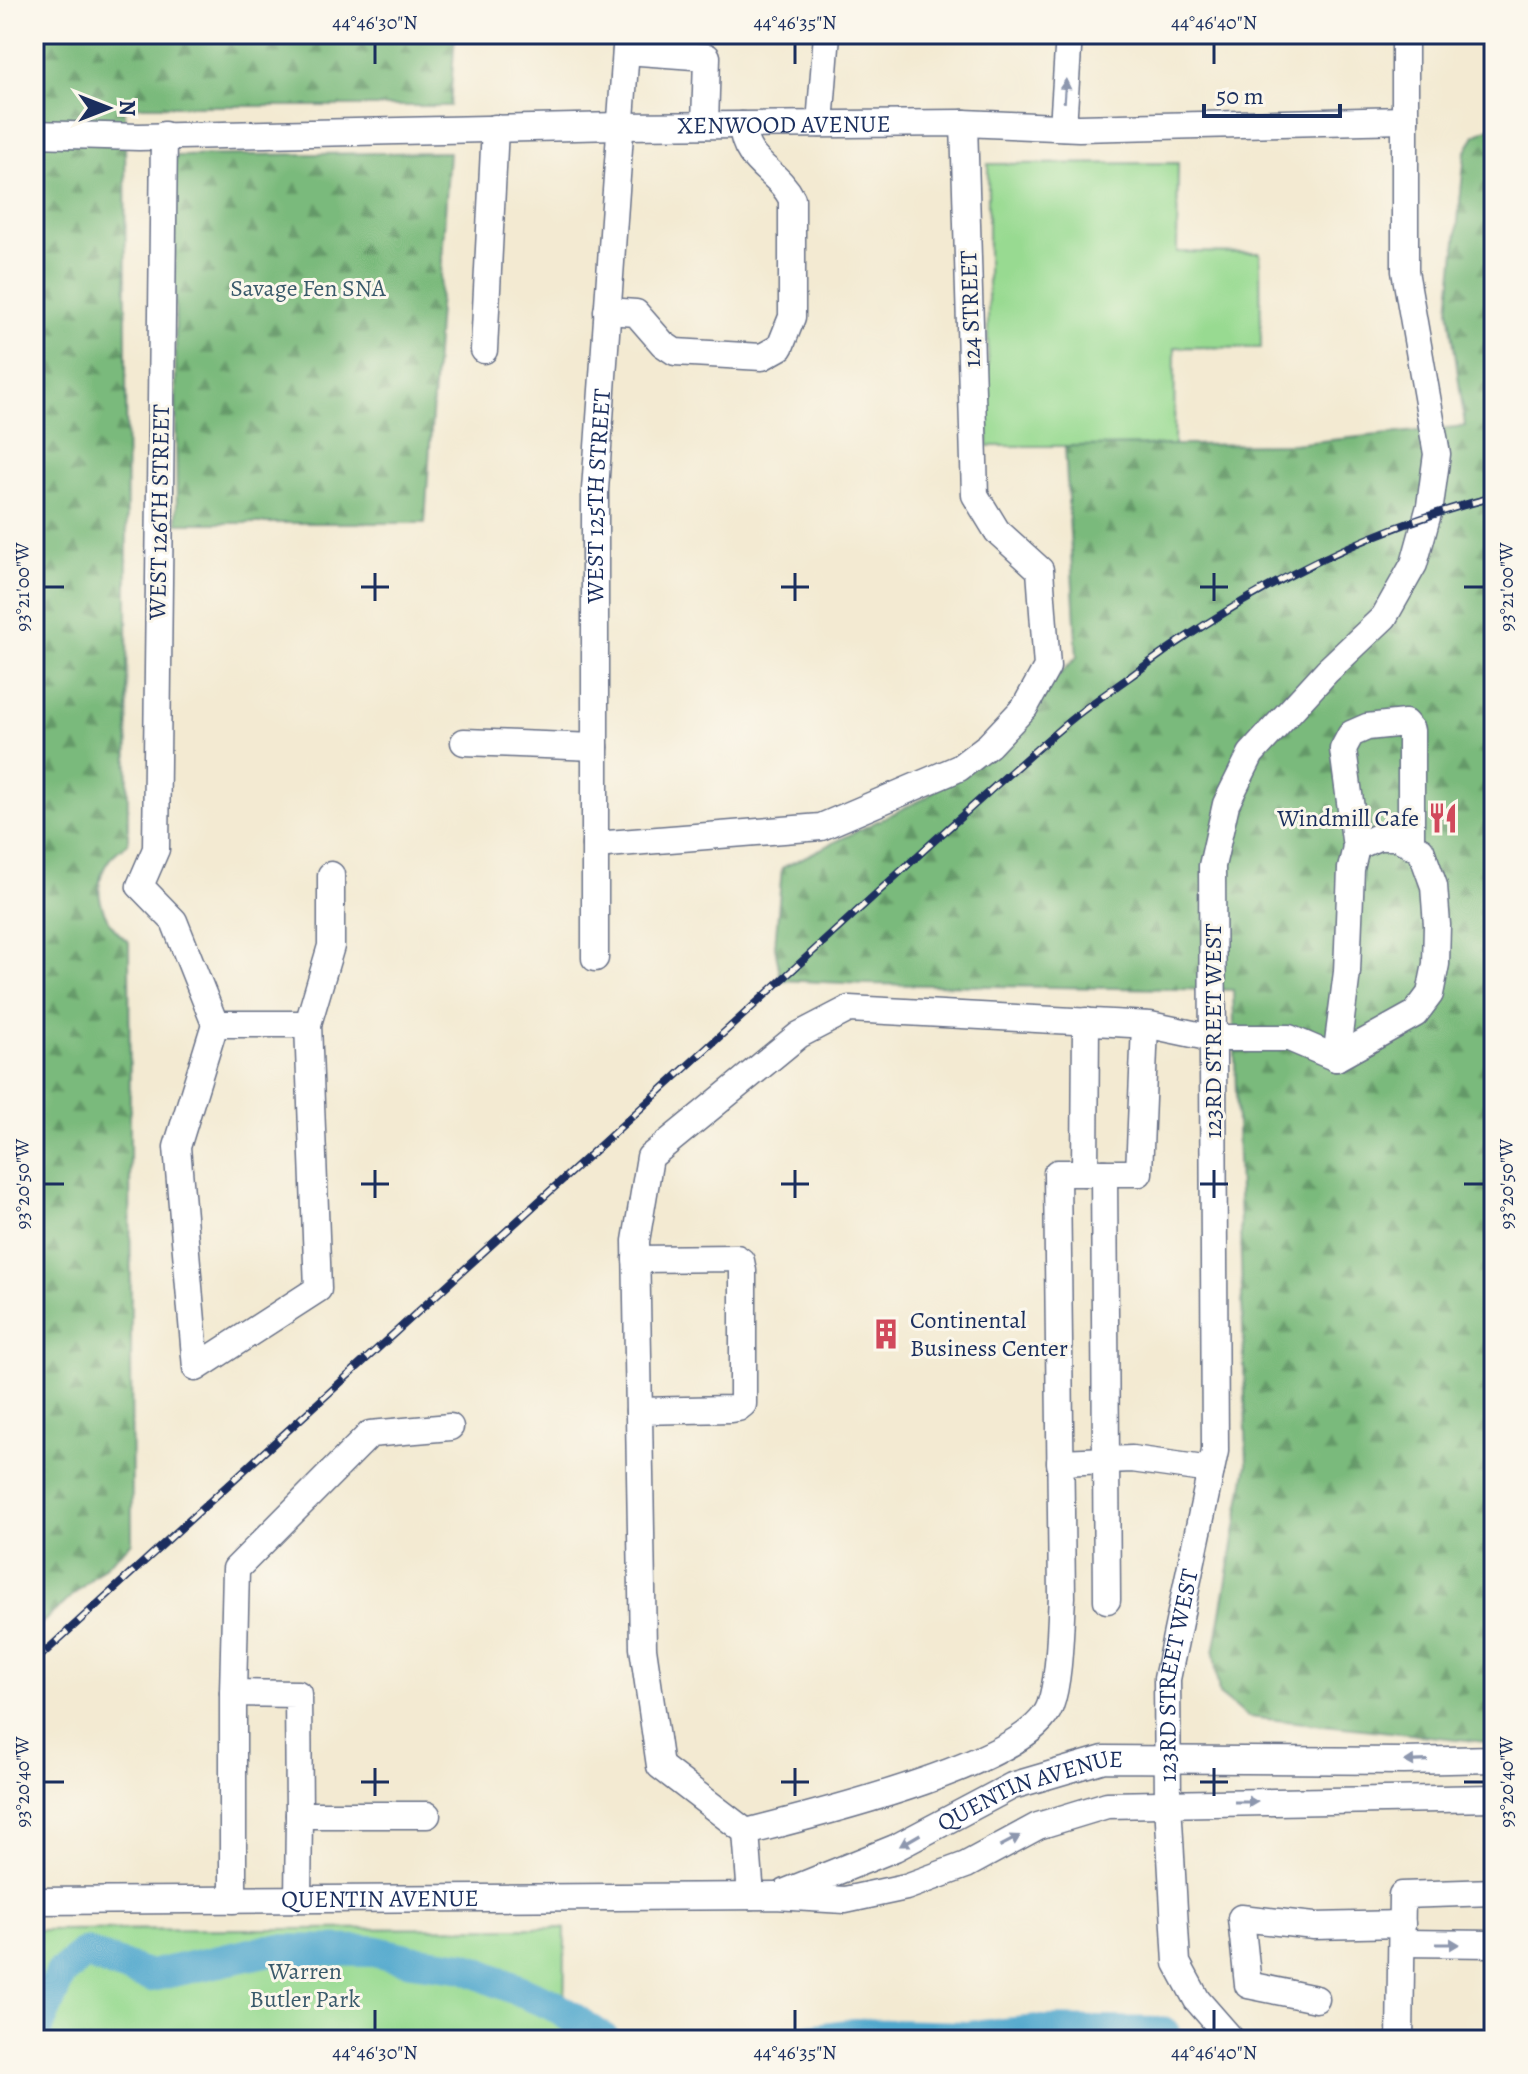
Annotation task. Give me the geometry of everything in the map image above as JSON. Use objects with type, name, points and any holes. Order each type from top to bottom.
[{"type":"street","points":[[820,124],[827,34]]},
{"type":"street","name":"123RD STREET WEST","points":[[1232,2040],[1197,2000],[1177,1963],[1167,1759],[1167,1679],[1215,1451],[1212,866],[1226,804],[1251,754],[1327,671],[1384,617],[1414,564],[1430,506],[1437,454],[1405,271],[1405,34]]},
{"type":"street","points":[[626,42],[707,57],[705,125]]},
{"type":"street","name":"WEST 125TH STREET","points":[[595,958],[595,490],[626,42]]},
{"type":"street","points":[[1063,127],[1068,44]]},
{"type":"street","name":"XENWOOD AVENUE","points":[[34,134],[139,137],[619,126],[964,123],[1063,127],[1405,120]]},
{"type":"street","name":"124 STREET","points":[[595,845],[821,827],[959,768],[989,745],[1025,707],[1047,667],[1040,570],[997,531],[975,495],[964,123]]},
{"type":"street","points":[[607,311],[636,313],[663,344],[675,352],[762,357],[780,347],[792,317],[792,199],[748,149],[742,138],[742,125]]},
{"type":"street","points":[[484,350],[495,128]]},
{"type":"street","name":"WEST 126TH STREET","points":[[164,135],[156,849],[140,886],[174,921],[215,1024]]},
{"type":"street","points":[[1336,1058],[1347,972],[1351,869],[1356,847],[1343,749],[1351,734],[1367,727],[1405,723],[1411,730],[1411,845]]},
{"type":"street","points":[[464,742],[595,747]]},
{"type":"street","points":[[1336,1058],[1415,1014],[1430,994],[1436,964],[1434,886],[1421,850],[1396,837],[1378,837],[1356,847]]},
{"type":"street","points":[[308,1024],[215,1024],[177,1147],[196,1368],[318,1289],[308,1024],[331,946],[331,875]]},
{"type":"street","points":[[763,1896],[746,1832],[660,1766],[643,1648],[636,1259],[636,1241],[650,1157],[799,1035],[849,1009],[1145,1025],[1212,1038],[1289,1038],[1336,1058]]},
{"type":"street","points":[[1086,1021],[1106,1460],[1107,1600]]},
{"type":"street","points":[[746,1832],[876,1798],[949,1771],[1018,1740],[1033,1729],[1049,1708],[1058,1653],[1062,1597],[1057,1173],[1139,1173],[1145,1025]]},
{"type":"street","points":[[636,1259],[737,1258],[743,1271],[743,1404],[731,1409],[639,1411]]},
{"type":"street","points":[[233,1900],[236,1569],[370,1434],[450,1427]]},
{"type":"street","points":[[1060,1462],[1132,1459],[1211,1470]]},
{"type":"street","points":[[233,1693],[298,1694],[298,1899]]},
{"type":"street","name":"QUENTIN AVENUE","points":[[763,1896],[895,1848],[1012,1786],[1104,1759],[1494,1759]]},
{"type":"street","name":"QUENTIN AVENUE","points":[[34,1901],[763,1896],[845,1900],[906,1887],[966,1865],[1038,1826],[1107,1805],[1494,1798]]},
{"type":"street","points":[[299,1815],[427,1815]]},
{"type":"street","points":[[1400,2040],[1402,1895],[1494,1892]]},
{"type":"street","points":[[1316,1999],[1248,1985],[1241,1918],[1494,1944]]},
{"type":"green space","points":[[34,34],[455,34],[450,106],[125,106],[128,843],[109,860],[103,871],[100,894],[112,926],[129,942],[132,1542],[34,1630]]},
{"type":"green space","points":[[1494,126],[1494,1743],[1248,1717],[1219,1694],[1214,1653],[1247,1465],[1233,990],[781,980],[775,946],[782,868],[927,797],[1003,730],[1077,657],[1065,446],[1293,444],[1465,426],[1449,309],[1465,153],[1475,135]]},
{"type":"green space","name":"Savage Fen SNA","points":[[449,152],[425,523],[177,523],[174,156]]},
{"type":"green space","points":[[1178,163],[1177,252],[1260,253],[1261,348],[1175,347],[1174,446],[988,446],[988,164]]},
{"type":"green space","name":"Warren Butler Park","points":[[565,1928],[564,2040],[34,2040],[34,1930]]},
{"type":"waterway","points":[[34,2037],[61,1973],[85,1953],[150,1976],[270,1950],[373,1951],[464,1967],[553,2005],[605,2040]]},
{"type":"waterway","points":[[808,2040],[853,2034],[968,2037],[1040,2031],[1164,2033]]},
{"type":"railway","points":[[34,1662],[935,840],[1075,717],[1215,618],[1304,568],[1396,527],[1494,497]]},
{"type":"place","name":"Windmill Cafe","points":[[1443,818]]},
{"type":"place","name":"Continental Business Center","points":[[886,1334]]}]
